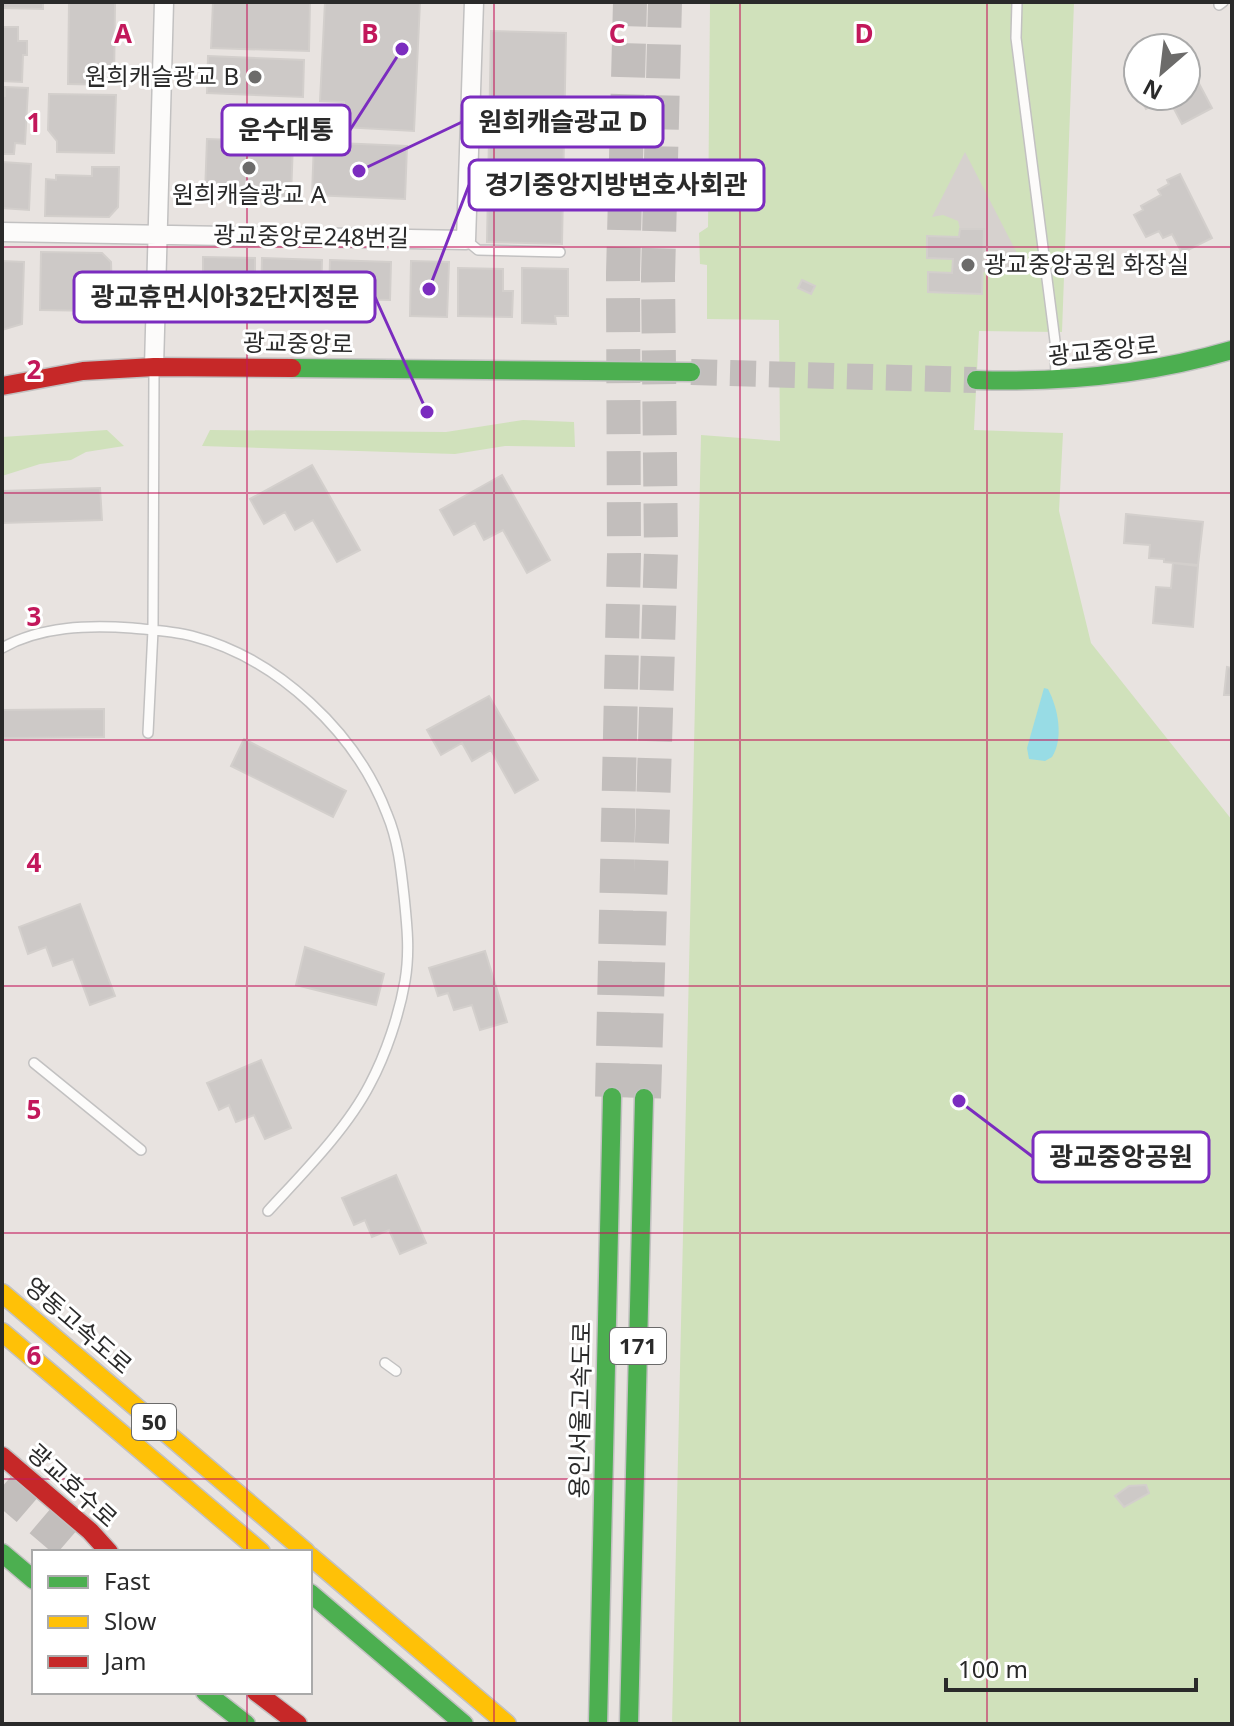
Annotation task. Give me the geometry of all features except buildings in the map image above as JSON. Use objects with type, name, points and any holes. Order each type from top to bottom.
[{"type":"main road","name":"광교중앙로","points":[[976,380],[1056,383],[1151,372],[1232,350]]},
{"type":"main road","name":"광교중앙로","points":[[2,386],[83,371],[154,367],[691,372]]},
{"type":"main road","name":"용인서울고속도로","points":[[598,1724],[612,1097]]},
{"type":"main road","name":"171","points":[[629,1724],[644,1098]]},
{"type":"main road","name":"영동고속도로","points":[[2,1293],[303,1550]]},
{"type":"main road","name":"50","points":[[2,1332],[259,1550]]},
{"type":"main road","name":"광교호수로","points":[[2,1456],[90,1531],[107,1550]]},
{"type":"main road","points":[[2,1553],[32,1578]]},
{"type":"main road","name":"영동고속도로","points":[[312,1557],[507,1724]]},
{"type":"main road","points":[[312,1595],[464,1724]]},
{"type":"main road","points":[[208,1694],[246,1724]]},
{"type":"main road","points":[[259,1694],[298,1724]]},
{"type":"street","points":[[154,367],[164,2]]},
{"type":"street","points":[[466,240],[474,2]]},
{"type":"street","name":"광교중앙로248번길","points":[[2,232],[466,240]]},
{"type":"lane","points":[[1017,2],[1016,38],[1055,341],[1056,383]]},
{"type":"lane","points":[[466,240],[478,250],[560,252]]},
{"type":"lane","points":[[148,733],[153,630],[154,367]]},
{"type":"lane","points":[[2,648],[25,638],[77,627],[153,630],[194,637],[237,653],[305,698],[349,746],[387,812],[397,843],[409,940],[404,982],[390,1034],[370,1085],[335,1135],[268,1211]]},
{"type":"lane","points":[[34,1063],[141,1150]]},
{"type":"lane","points":[[385,1363],[396,1371]]},
{"type":"green space","points":[[710,2],[1074,2],[1062,332],[979,331],[974,430],[1063,433],[1059,511],[1091,643],[1232,820],[1232,1724],[672,1724],[701,435],[780,441],[779,320],[707,319],[707,265],[700,264],[699,233],[708,227]]},
{"type":"green space","points":[[523,420],[574,422],[575,447],[505,446],[455,454],[202,446],[210,430],[446,432]]},
{"type":"green space","points":[[107,430],[124,446],[86,452],[71,460],[40,464],[2,476],[2,437]]},
{"type":"shaded area","points":[[965,152],[1023,265],[1007,272],[983,272],[984,229],[960,229],[958,221],[943,215],[932,217]]},
{"type":"water","points":[[1044,688],[1048,689],[1055,705],[1059,732],[1056,749],[1052,757],[1045,761],[1029,759],[1027,748]]},
{"type":"tunnel","points":[[612,1097],[624,555],[623,274],[630,2]]},
{"type":"tunnel","points":[[644,1098],[661,550],[658,277],[665,2]]},
{"type":"tunnel","points":[[691,372],[976,380]]},
{"type":"tunnel","points":[[2,1487],[73,1548]]},
{"type":"traffic: fast","points":[[976,380],[1105,376],[1169,366],[1232,350]]},
{"type":"traffic: fast","points":[[292,368],[691,372]]},
{"type":"traffic: fast","points":[[598,1724],[612,1097]]},
{"type":"traffic: fast","points":[[629,1724],[644,1098]]},
{"type":"traffic: fast","points":[[2,1553],[32,1578]]},
{"type":"traffic: fast","points":[[312,1595],[464,1724]]},
{"type":"traffic: fast","points":[[208,1694],[246,1724]]},
{"type":"traffic: slow","points":[[2,1293],[304,1550]]},
{"type":"traffic: slow","points":[[2,1332],[259,1550]]},
{"type":"traffic: slow","points":[[312,1558],[507,1724]]},
{"type":"traffic: jam","points":[[2,386],[83,371],[154,367],[292,368]]},
{"type":"traffic: jam","points":[[2,1456],[90,1531],[107,1550]]},
{"type":"traffic: jam","points":[[259,1694],[298,1724]]},
{"type":"place","name":"운수대통","points":[[402,49]]},
{"type":"place","name":"원희캐슬광교 B","points":[[255,77]]},
{"type":"place","name":"원희캐슬광교 A","points":[[249,168]]},
{"type":"place","name":"원희캐슬광교 D","points":[[359,171]]},
{"type":"place","name":"광교중앙공원 화장실","points":[[968,265]]},
{"type":"place","name":"경기중앙지방변호사회관","points":[[429,289]]},
{"type":"place","name":"광교휴먼시아32단지정문","points":[[427,412]]},
{"type":"place","name":"광교중앙공원","points":[[959,1101]]}]
